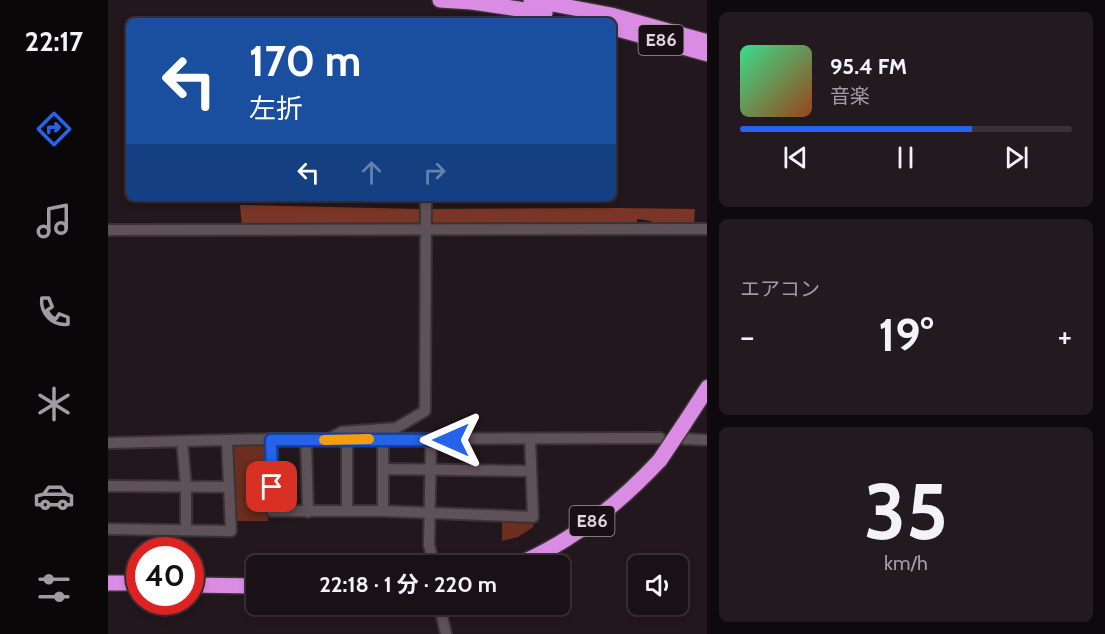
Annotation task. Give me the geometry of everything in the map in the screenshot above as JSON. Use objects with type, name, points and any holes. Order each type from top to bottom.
[{"type":"highway","points":[[440,0],[525,9],[571,18]]},
{"type":"highway","name":"E86","points":[[531,0],[611,15],[707,42]]},
{"type":"highway","name":"E86","points":[[616,29],[707,54]]},
{"type":"highway","name":"E86","points":[[538,555],[590,523],[644,477],[685,432],[707,389]]},
{"type":"highway","points":[[108,583],[126,583]]},
{"type":"highway","points":[[204,585],[246,586]]},
{"type":"street","points":[[328,440],[342,432],[396,428],[425,411],[426,201]]},
{"type":"street","points":[[108,230],[707,229]]},
{"type":"street","points":[[685,432],[707,440]]},
{"type":"street","points":[[108,443],[227,440],[660,438]]},
{"type":"street","points":[[347,512],[348,439]]},
{"type":"street","points":[[383,439],[383,511]]},
{"type":"street","points":[[271,440],[272,511],[383,511],[533,518],[530,439]]},
{"type":"street","points":[[108,529],[231,531],[227,440]]},
{"type":"street","points":[[306,440],[308,512]]},
{"type":"street","points":[[431,440],[429,545],[432,555]]},
{"type":"street","points":[[182,441],[186,486],[186,531]]},
{"type":"street","points":[[384,469],[531,471]]},
{"type":"street","points":[[108,486],[230,487]]},
{"type":"street","points":[[442,615],[446,634]]},
{"type":"shaded area","points":[[240,205],[420,209],[695,209],[694,226],[652,226],[651,221],[637,219],[637,226],[242,227]]},
{"type":"shaded area","points":[[231,446],[267,446],[268,521],[233,521]]},
{"type":"shaded area","points":[[502,521],[534,521],[533,527],[518,537],[502,541]]},
{"type":"slow traffic","points":[[324,440],[369,439]]},
{"type":"route","points":[[272,487],[271,440],[451,440]]}]
